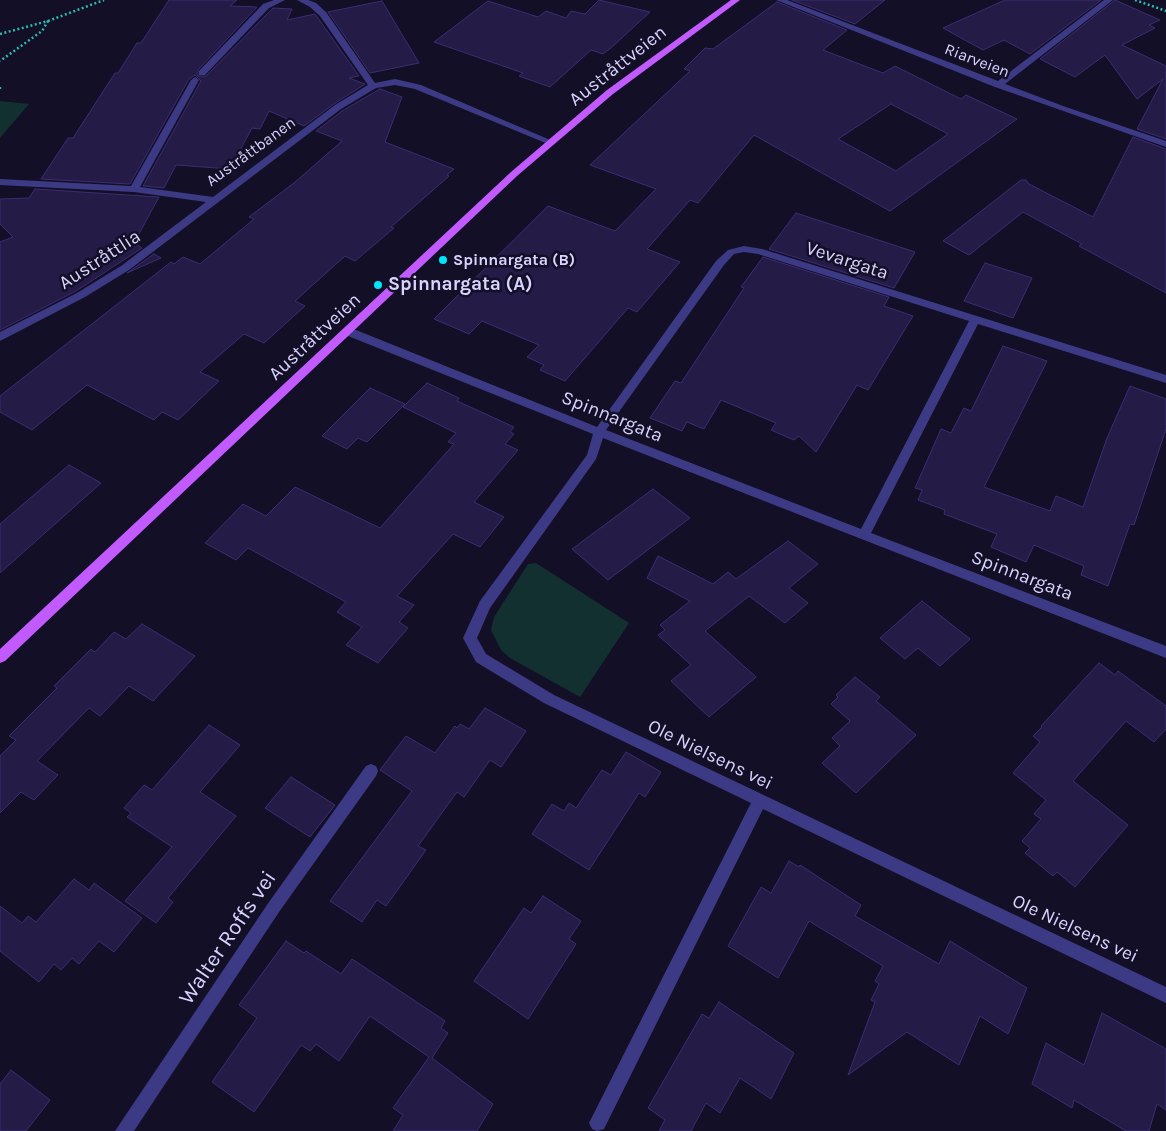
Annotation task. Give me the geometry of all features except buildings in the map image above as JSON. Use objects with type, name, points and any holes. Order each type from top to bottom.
[{"type":"main road","name":"Austråttveien","points":[[0,657],[551,142],[610,92],[736,0]]},
{"type":"street","points":[[134,188],[199,77],[266,6],[280,0]]},
{"type":"street","points":[[301,0],[313,5],[323,14],[374,86]]},
{"type":"street","name":"Riarveien","points":[[780,0],[1068,112],[1166,144]]},
{"type":"street","points":[[998,85],[1109,0]]},
{"type":"street","name":"Austråttbanen","points":[[0,182],[134,188],[213,200],[338,107],[374,86],[395,82],[418,87],[551,142]]},
{"type":"street","name":"Austråttlia","points":[[0,337],[81,296],[125,268],[213,200]]},
{"type":"street","name":"Vevargata","points":[[599,432],[731,252],[744,249],[760,251],[1166,379]]},
{"type":"street","points":[[864,535],[975,319]]},
{"type":"street","name":"Spinnargata","points":[[347,331],[599,432],[1166,652]]},
{"type":"street","name":"Ole Nielsens vei","points":[[599,432],[592,456],[484,605],[470,638],[481,658],[549,699],[1166,995]]},
{"type":"street","name":"Walter Roffs vei","points":[[124,1131],[274,907],[371,771]]},
{"type":"street","points":[[598,1123],[760,801]]},
{"type":"path","points":[[0,34],[48,21],[104,0]]},
{"type":"path","points":[[1135,0],[1166,11]]},
{"type":"path","points":[[0,61],[42,31],[48,21]]},
{"type":"green space","points":[[0,101],[29,104],[0,138]]},
{"type":"green space","points":[[536,563],[629,623],[580,697],[510,658],[501,650],[491,630],[494,617],[528,564]]},
{"type":"place","name":"Spinnargata (B)","points":[[443,260]]},
{"type":"place","name":"Spinnargata (A)","points":[[378,285]]}]
